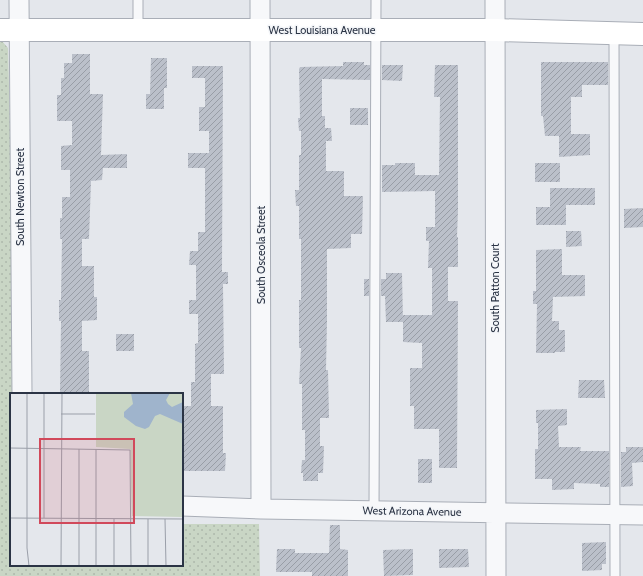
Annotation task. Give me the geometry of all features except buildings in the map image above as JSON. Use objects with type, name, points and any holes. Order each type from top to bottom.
[{"type":"street","name":"South Newton Street","points":[[19,0],[10,30],[22,393]]},
{"type":"street","name":"South Osceola Street","points":[[260,0],[261,509]]},
{"type":"street","name":"South Patton Court","points":[[495,0],[496,576]]},
{"type":"street","name":"West Louisiana Avenue","points":[[10,30],[495,30],[643,34]]},
{"type":"street","name":"West Arizona Avenue","points":[[183,506],[261,509],[643,515]]},
{"type":"lane","points":[[138,0],[138,30]]},
{"type":"lane","points":[[374,511],[376,0]]},
{"type":"lane","points":[[614,33],[615,576]]},
{"type":"green space","points":[[0,41],[2,41],[8,48],[11,165],[13,393],[10,393],[10,566],[183,566],[183,524],[259,524],[260,576],[0,576]]}]
